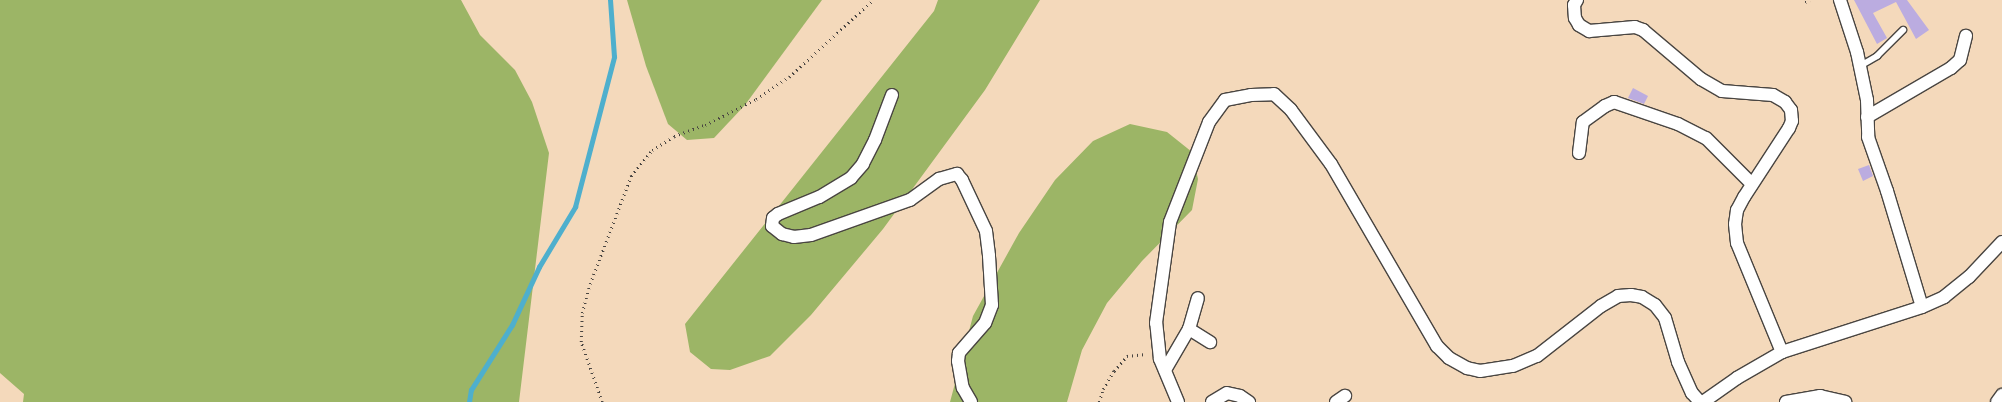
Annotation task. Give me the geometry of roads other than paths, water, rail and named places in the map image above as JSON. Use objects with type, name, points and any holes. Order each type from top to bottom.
[{"type":"street","points":[[1577,0],[1574,4],[1575,18],[1578,25],[1589,31],[1635,27],[1644,30],[1701,79],[1722,91],[1773,95],[1785,102],[1791,110],[1792,121],[1737,210],[1737,244],[1782,352]]},
{"type":"street","points":[[1840,0],[1850,25],[1860,66],[1867,100],[1870,144],[1887,190],[1922,307]]},
{"type":"street","points":[[1867,117],[1951,68],[1960,60],[1966,36]]},
{"type":"street","points":[[1178,402],[1164,370],[1159,352],[1156,323],[1170,222],[1209,122],[1225,100],[1251,95],[1274,94],[1291,110],[1331,164],[1437,346],[1449,358],[1467,368],[1480,371],[1513,366],[1537,356],[1596,310],[1618,296],[1631,295],[1642,297],[1655,306],[1665,318],[1678,362],[1692,393],[1702,402],[1737,378],[1782,352],[1922,307],[1944,297],[1970,277],[2002,242]]},
{"type":"street","points":[[892,96],[875,140],[863,164],[852,178],[819,198],[778,214],[773,218],[772,226],[782,234],[794,237],[811,235],[910,200],[939,179],[956,174],[962,180],[986,231],[989,256],[992,305],[985,323],[960,353],[958,361],[963,388],[971,402]]},
{"type":"street","points":[[1579,154],[1583,122],[1605,106],[1614,102],[1678,124],[1706,138],[1752,184]]},
{"type":"street","points":[[1164,370],[1188,329],[1198,298]]},
{"type":"street","points":[[1188,329],[1210,342]]},
{"type":"street","points":[[1212,402],[1227,393],[1240,396],[1249,402]]},
{"type":"street","points":[[1997,402],[2002,395]]},
{"type":"street","points":[[1786,402],[1820,396],[1845,402]]},
{"type":"lane","points":[[1860,66],[1878,56],[1903,30]]},
{"type":"waterway","points":[[469,402],[471,390],[512,325],[539,267],[575,207],[614,57],[610,0]]}]
